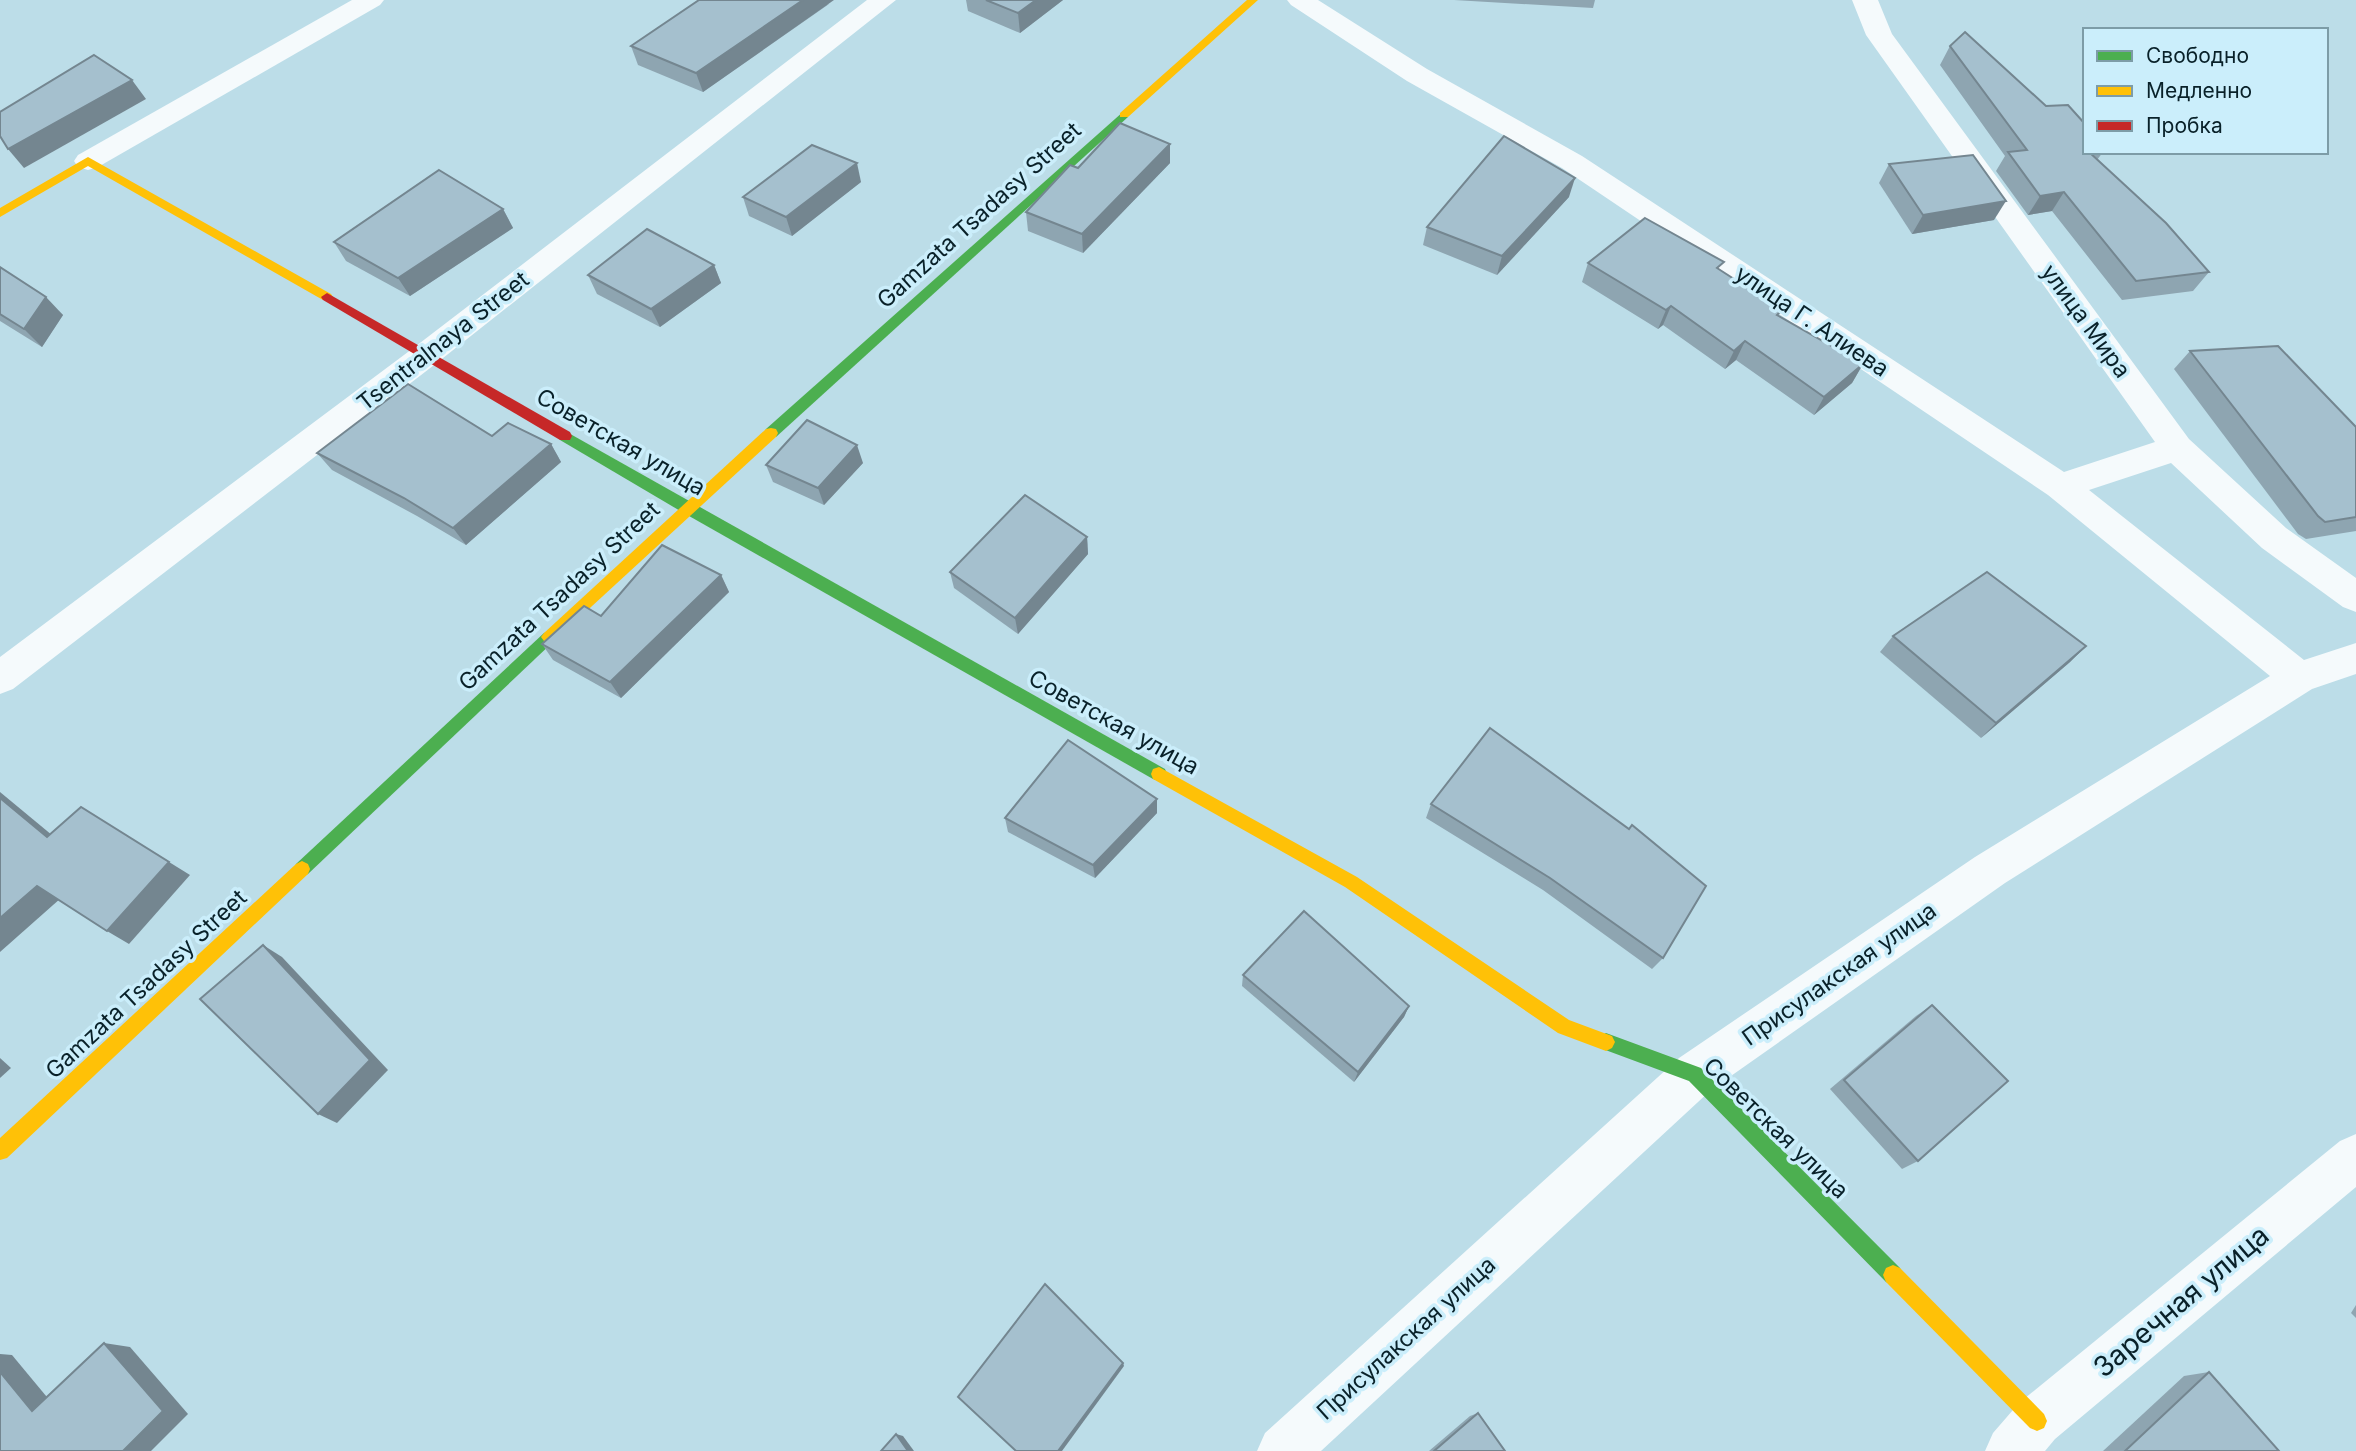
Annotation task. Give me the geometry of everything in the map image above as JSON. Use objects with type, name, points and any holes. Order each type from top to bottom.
[{"type":"street","points":[[0,213],[371,0]]},
{"type":"street","name":"Tsentralnaya Street","points":[[0,678],[427,354],[883,0]]},
{"type":"street","name":"Gamzata Tsadasy Street","points":[[0,1152],[687,508],[1253,0]]},
{"type":"street","name":"улица Г. Алиева","points":[[1300,0],[1418,75],[1572,162],[2060,486],[2299,678]]},
{"type":"street","name":"улица Мира","points":[[1865,0],[1880,35],[2178,448],[2274,538],[2346,593],[2356,597]]},
{"type":"street","name":"Советская улица","points":[[88,161],[427,354],[687,508],[1351,882],[1564,1027],[1695,1074],[2024,1436]]},
{"type":"street","points":[[2060,486],[2178,448]]},
{"type":"street","name":"Присулакская улица","points":[[1283,1451],[1695,1074],[1990,870],[2299,678],[2356,657]]},
{"type":"street","name":"Заречная улица","points":[[2024,1436],[2356,1157]]},
{"type":"building","points":[[699,0],[803,0],[696,73],[631,46]]},
{"type":"building","points":[[986,0],[1036,0],[1018,13]]},
{"type":"building","points":[[1965,32],[2046,106],[2068,105],[2083,122],[2083,154],[2091,154],[2166,223],[2209,272],[2136,281],[2064,192],[2040,196],[2008,152],[2027,150],[1950,46]]},
{"type":"building","points":[[94,55],[132,80],[8,149],[0,136],[0,112]]},
{"type":"building","points":[[1120,123],[1170,144],[1082,234],[1026,212],[1070,165],[1078,168]]},
{"type":"building","points":[[1504,136],[1575,178],[1502,256],[1427,227]]},
{"type":"building","points":[[812,145],[857,163],[786,217],[743,197]]},
{"type":"building","points":[[1973,155],[2006,201],[1923,215],[1889,164]]},
{"type":"building","points":[[439,170],[503,209],[398,278],[334,242]]},
{"type":"building","points":[[1645,218],[1724,262],[1717,268],[1782,310],[1777,315],[1863,364],[1824,397],[1745,341],[1734,351],[1671,306],[1666,310],[1588,263]]},
{"type":"building","points":[[647,229],[714,265],[651,309],[588,275]]},
{"type":"building","points":[[0,267],[46,297],[24,329],[0,314]]},
{"type":"building","points":[[2278,346],[2356,427],[2356,517],[2325,522],[2318,516],[2190,351]]},
{"type":"building","points":[[408,384],[492,436],[508,423],[551,444],[453,528],[404,498],[317,453]]},
{"type":"building","points":[[807,420],[857,445],[818,488],[766,465]]},
{"type":"building","points":[[1025,495],[1087,537],[1015,618],[950,572]]},
{"type":"building","points":[[662,545],[721,575],[610,682],[542,644],[584,606],[601,616]]},
{"type":"building","points":[[1987,572],[2086,646],[1996,723],[1893,636]]},
{"type":"building","points":[[1490,728],[1629,829],[1632,825],[1706,886],[1663,958],[1550,878],[1431,804]]},
{"type":"building","points":[[1068,740],[1157,799],[1093,865],[1005,818]]},
{"type":"building","points":[[0,798],[47,837],[81,807],[169,862],[107,931],[37,886],[0,918]]},
{"type":"building","points":[[1304,911],[1409,1006],[1358,1072],[1243,975]]},
{"type":"building","points":[[263,945],[370,1060],[318,1114],[200,999]]},
{"type":"building","points":[[1932,1005],[2008,1081],[1918,1161],[1844,1080]]},
{"type":"building","points":[[1045,1284],[1123,1363],[1058,1451],[1016,1451],[958,1397]]},
{"type":"building","points":[[104,1343],[163,1411],[123,1451],[0,1451],[0,1372],[32,1411]]},
{"type":"building","points":[[2209,1372],[2279,1451],[2125,1451]]},
{"type":"building","points":[[1478,1413],[1505,1451],[1434,1451]]},
{"type":"building","points":[[896,1434],[908,1451],[881,1451]]},
{"type":"traffic: fast","points":[[771,433],[1124,115]]},
{"type":"traffic: fast","points":[[565,436],[687,508],[1159,774]]},
{"type":"traffic: fast","points":[[302,869],[549,637]]},
{"type":"traffic: fast","points":[[1606,1042],[1695,1074],[1893,1275]]},
{"type":"traffic: slow","points":[[1124,115],[1253,0]]},
{"type":"traffic: slow","points":[[0,213],[88,161],[327,297]]},
{"type":"traffic: slow","points":[[549,637],[771,433]]},
{"type":"traffic: slow","points":[[1159,774],[1351,882],[1564,1027],[1606,1042]]},
{"type":"traffic: slow","points":[[0,1151],[302,869]]},
{"type":"traffic: slow","points":[[1893,1275],[2037,1421]]},
{"type":"traffic: jam","points":[[327,297],[565,436]]}]
